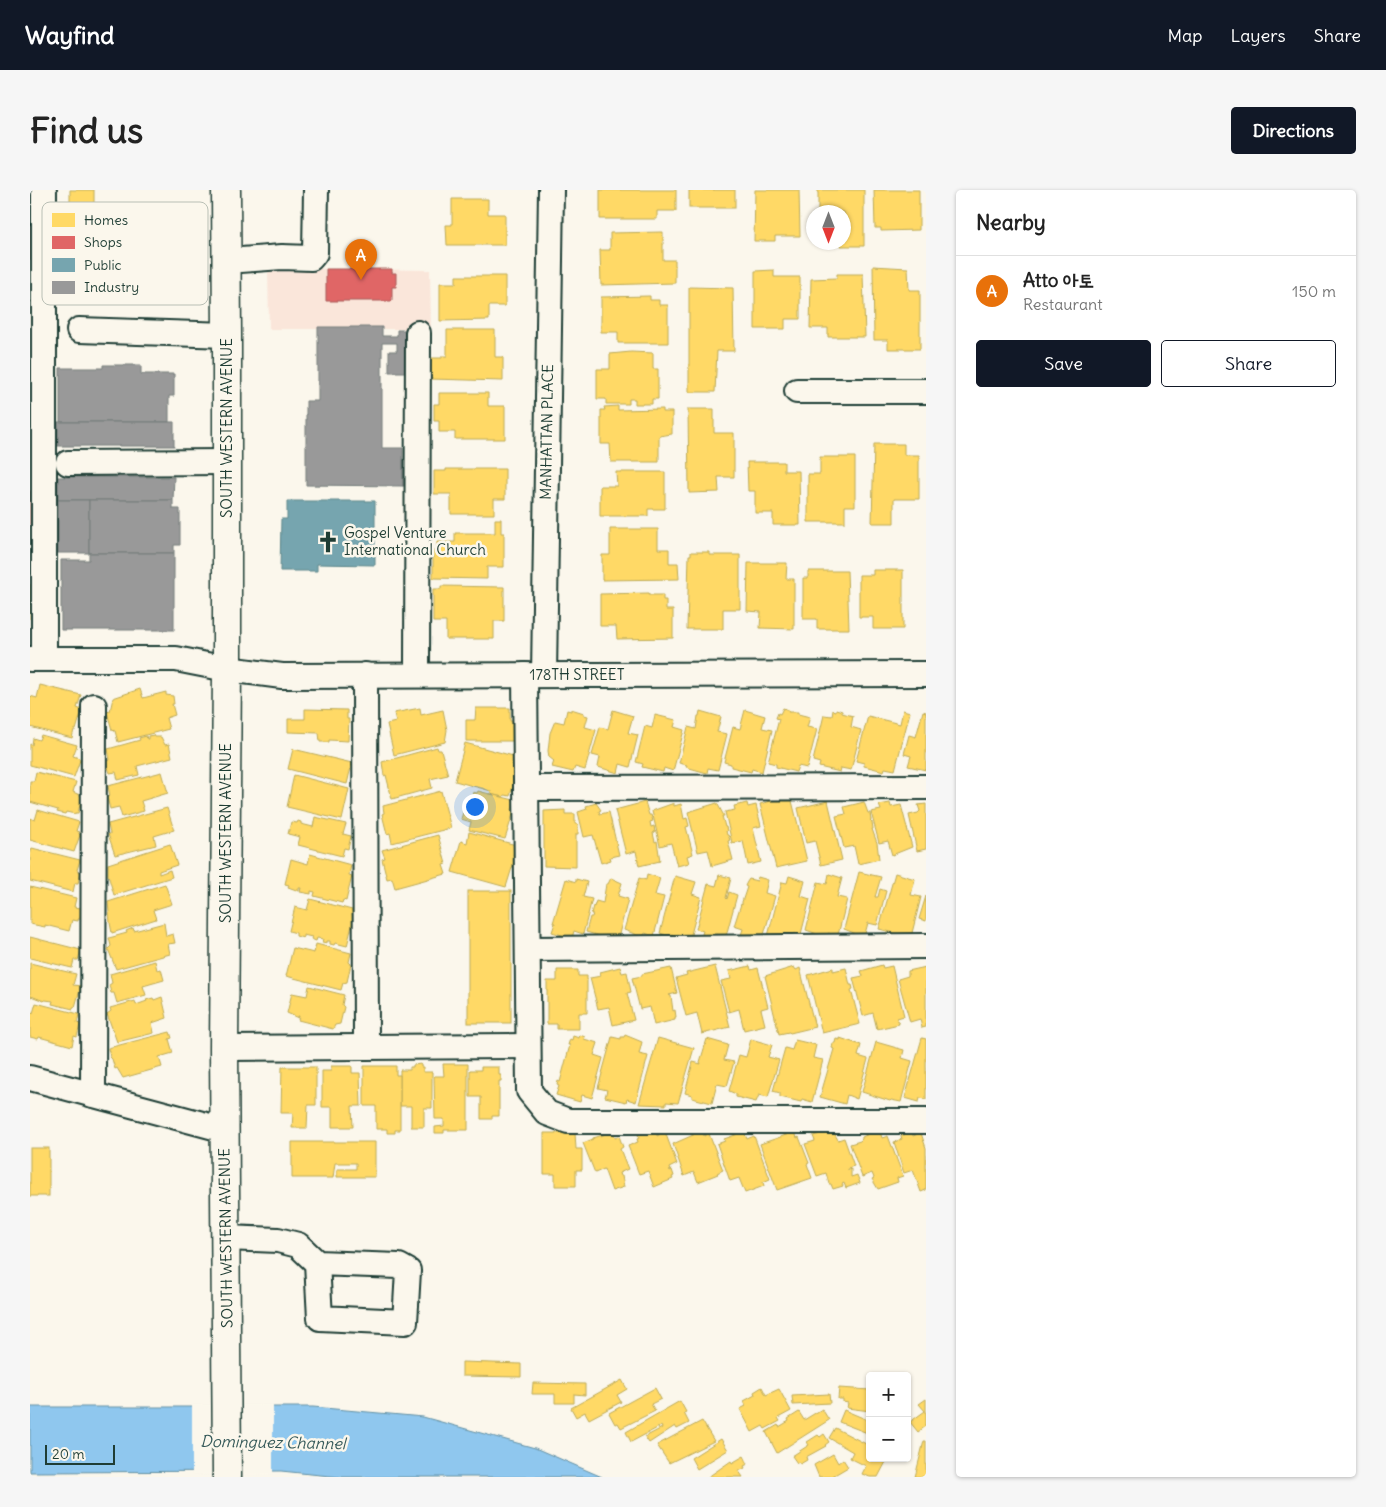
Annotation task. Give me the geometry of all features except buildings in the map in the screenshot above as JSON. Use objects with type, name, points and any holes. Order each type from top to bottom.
[{"type":"main road","name":"SOUTH WESTERN AVENUE","points":[[226,190],[228,669],[224,1048],[227,1477]]},
{"type":"street","points":[[226,261],[282,257],[311,258],[315,253],[316,190]]},
{"type":"street","name":"MANHATTAN PLACE","points":[[551,190],[534,675],[526,788],[529,1091],[547,1113],[568,1121],[926,1121]]},
{"type":"street","points":[[37,659],[42,305]]},
{"type":"street","points":[[79,330],[228,336]]},
{"type":"street","points":[[417,674],[418,333]]},
{"type":"street","points":[[796,391],[926,391]]},
{"type":"street","points":[[68,463],[228,462]]},
{"type":"street","name":"178TH STREET","points":[[37,659],[176,659],[228,669],[282,676],[417,674],[926,674]]},
{"type":"street","points":[[365,675],[366,1047]]},
{"type":"street","points":[[93,1095],[94,706]]},
{"type":"street","points":[[526,788],[926,787]]},
{"type":"street","points":[[528,949],[926,946]]},
{"type":"street","points":[[224,1048],[528,1046]]},
{"type":"street","points":[[30,1078],[225,1130]]},
{"type":"street","points":[[226,1238],[278,1240],[298,1245],[317,1264]]},
{"type":"shaded area","points":[[268,268],[430,270],[431,329],[269,329]]},
{"type":"water","name":"Dominguez Channel","points":[[30,1407],[313,1407],[423,1417],[535,1448],[602,1477],[340,1477],[281,1471],[30,1472]]},
{"type":"pier","points":[[192,1405],[273,1405],[273,1474],[192,1475]]},
{"type":"place","name":"Atto 아토","points":[[361,280]]},
{"type":"place","name":"Gospel Venture International Church","points":[[328,542]]}]
